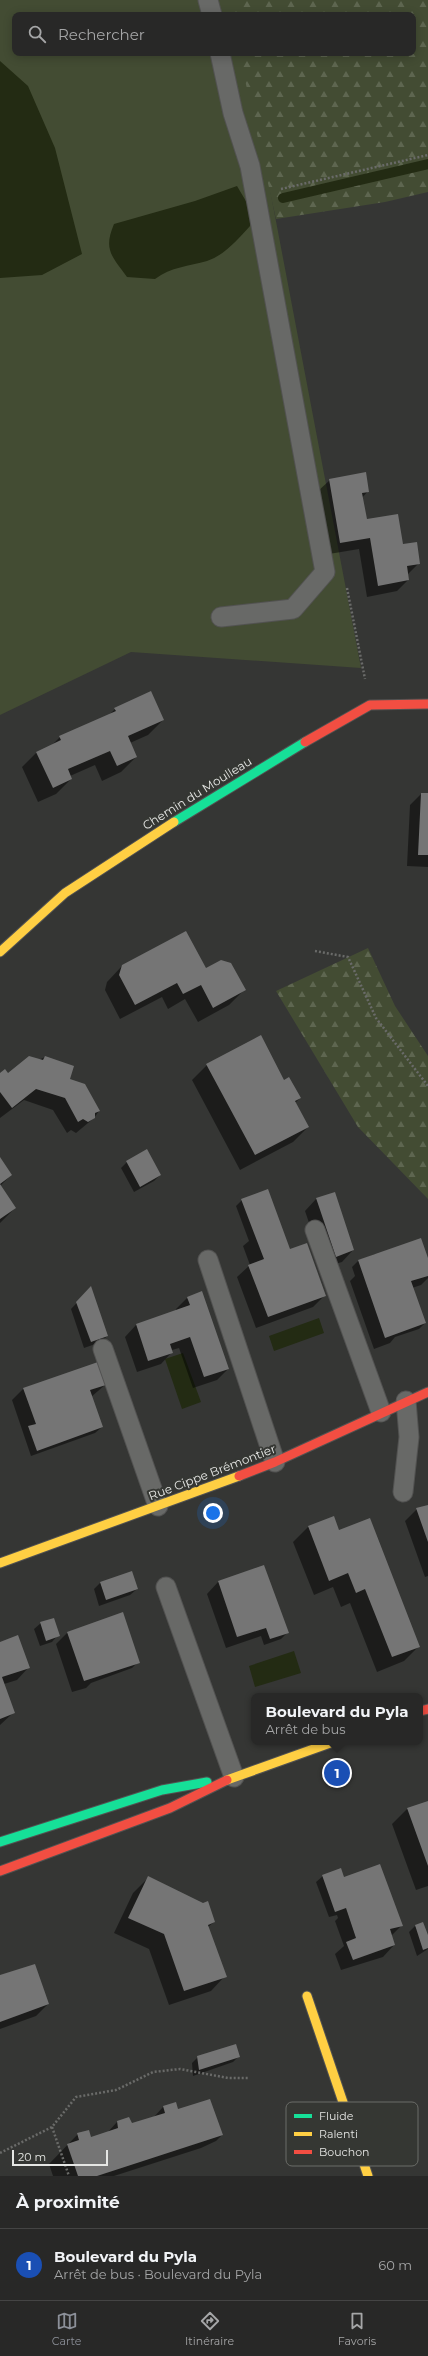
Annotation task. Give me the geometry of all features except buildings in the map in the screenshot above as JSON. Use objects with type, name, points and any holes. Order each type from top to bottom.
[{"type":"street","name":"Chemin du Moulleau","points":[[0,952],[65,893],[133,847],[322,732],[370,705],[428,704]]},
{"type":"street","name":"Rue Cippe Brémontier","points":[[0,1563],[275,1462],[381,1412],[428,1392]]},
{"type":"street","points":[[0,1871],[170,1808],[234,1778],[325,1745]]},
{"type":"street","points":[[0,1842],[162,1790],[234,1778]]},
{"type":"street","points":[[307,1996],[343,2102]]},
{"type":"street","points":[[365,2166],[368,2176]]},
{"type":"lane","points":[[208,0],[211,12]]},
{"type":"lane","points":[[220,617],[293,609],[325,572],[250,166],[233,113],[221,56]]},
{"type":"lane","points":[[315,1230],[381,1412]]},
{"type":"lane","points":[[208,1260],[275,1462]]},
{"type":"lane","points":[[103,1349],[158,1506]]},
{"type":"lane","points":[[403,1492],[409,1437],[406,1401]]},
{"type":"lane","points":[[166,1587],[234,1778]]},
{"type":"path","points":[[278,190],[428,155]]},
{"type":"path","points":[[315,951],[348,957],[376,1018],[428,1086]]},
{"type":"path","points":[[0,2153],[52,2127],[76,2097],[116,2090],[153,2072],[180,2069],[228,2078],[248,2078]]},
{"type":"path","points":[[52,2127],[68,2176]]},
{"type":"green space","points":[[0,0],[234,0],[236,12],[12,12],[12,56],[245,56],[361,668],[131,652],[0,715]]},
{"type":"green space","points":[[228,0],[428,0],[428,192],[385,202],[276,219],[240,56],[416,56],[416,12],[230,12]]},
{"type":"green space","points":[[368,948],[395,1006],[428,1056],[428,1199],[358,1127],[276,991]]},
{"type":"shaded area","points":[[0,61],[28,86],[55,148],[82,254],[42,275],[0,278]]},
{"type":"shaded area","points":[[237,186],[250,208],[250,226],[220,255],[207,261],[174,269],[155,279],[127,277],[113,258],[109,247],[109,240],[114,224],[195,201]]},
{"type":"shaded area","points":[[319,1318],[324,1333],[274,1351],[269,1336]]},
{"type":"shaded area","points":[[183,1353],[201,1402],[182,1409],[165,1359]]},
{"type":"shaded area","points":[[294,1651],[301,1673],[255,1687],[249,1666]]},
{"type":"waterway","points":[[283,198],[428,164]]},
{"type":"traffic: fast","points":[[174,822],[305,742]]},
{"type":"traffic: fast","points":[[0,1842],[162,1790],[207,1782]]},
{"type":"traffic: slow","points":[[0,952],[65,893],[174,822]]},
{"type":"traffic: slow","points":[[0,1563],[239,1476]]},
{"type":"traffic: slow","points":[[227,1780],[325,1745]]},
{"type":"traffic: slow","points":[[307,1996],[343,2102]]},
{"type":"traffic: slow","points":[[365,2166],[368,2176]]},
{"type":"traffic: jam","points":[[305,742],[370,705],[428,704]]},
{"type":"traffic: jam","points":[[239,1476],[275,1462],[428,1392]]},
{"type":"traffic: jam","points":[[423,1710],[428,1709]]},
{"type":"traffic: jam","points":[[0,1871],[170,1808],[227,1780]]},
{"type":"place","name":"Boulevard du Pyla","points":[[337,1773]]}]
